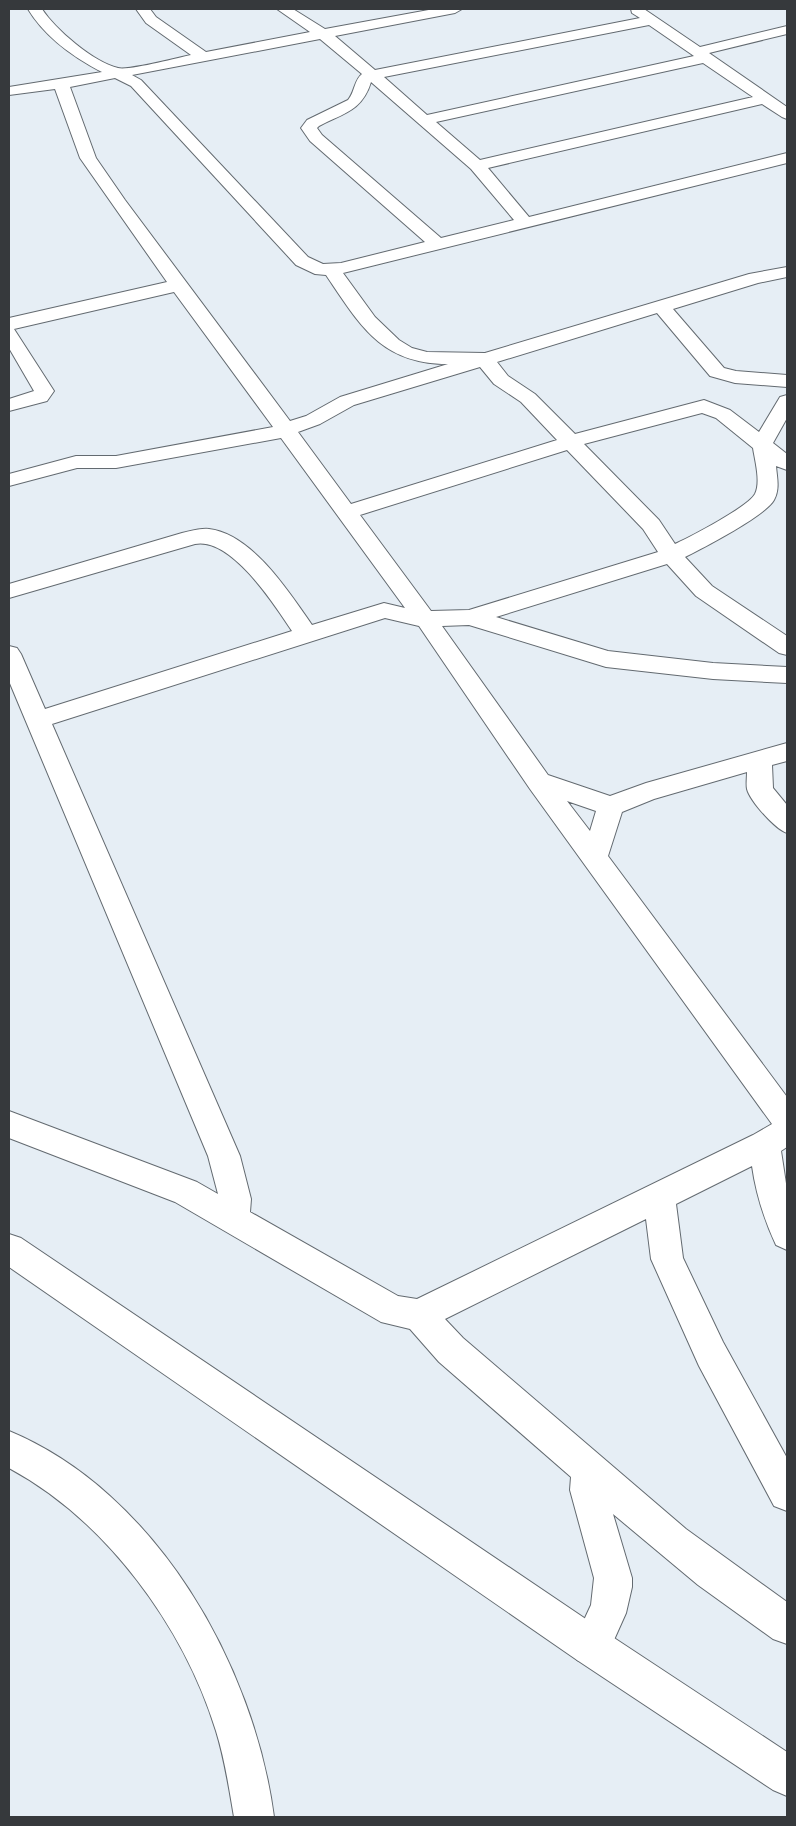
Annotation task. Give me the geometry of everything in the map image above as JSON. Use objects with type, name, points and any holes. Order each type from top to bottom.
[{"type":"main road","points":[[35,9],[45,25],[86,58],[116,72],[140,88],[302,261],[309,266],[331,270],[787,158]]},
{"type":"main road","points":[[143,9],[151,20],[203,56]]},
{"type":"main road","points":[[284,9],[323,34],[477,166],[524,222]]},
{"type":"main road","points":[[391,9],[402,19]]},
{"type":"main road","points":[[10,90],[61,84],[116,72],[455,9]]},
{"type":"main road","points":[[636,9],[787,114]]},
{"type":"main road","points":[[438,244],[311,133],[310,128],[313,123],[353,103],[359,97],[365,79],[372,75],[652,20]]},
{"type":"main road","points":[[424,120],[701,55],[787,30]]},
{"type":"main road","points":[[61,84],[78,135],[88,158],[118,203],[345,513],[426,620],[539,782],[787,1121]]},
{"type":"main road","points":[[477,166],[764,99]]},
{"type":"main road","points":[[331,270],[376,330],[404,352],[418,357],[484,358]]},
{"type":"main road","points":[[9,480],[76,462],[116,462],[272,434],[313,420],[347,401],[484,358],[755,278],[787,272]]},
{"type":"main road","points":[[9,324],[178,285]]},
{"type":"main road","points":[[661,306],[718,372],[734,377],[787,381]]},
{"type":"main road","points":[[9,333],[44,391],[40,397],[9,405]]},
{"type":"main road","points":[[484,358],[501,380],[528,398],[651,525],[671,555],[704,591],[787,647]]},
{"type":"main road","points":[[38,720],[384,610],[426,620],[470,617],[671,555],[717,532],[764,499],[768,486],[763,444],[787,401]]},
{"type":"main road","points":[[345,513],[570,442],[704,406],[723,414],[787,464]]},
{"type":"main road","points":[[9,591],[187,539],[211,536],[230,546],[276,590],[307,635]]},
{"type":"main road","points":[[470,617],[560,642],[606,659],[713,671],[787,676]]},
{"type":"main road","points":[[9,654],[224,1156],[235,1199],[234,1218]]},
{"type":"main road","points":[[539,782],[611,806],[646,792],[787,752]]},
{"type":"main road","points":[[759,761],[760,790],[787,823]]},
{"type":"main road","points":[[594,858],[611,806]]},
{"type":"main road","points":[[9,1124],[162,1181],[234,1218],[393,1311],[420,1315],[776,1138],[773,1199],[787,1235]]},
{"type":"main road","points":[[659,1197],[667,1259],[710,1354],[787,1493]]},
{"type":"main road","points":[[9,1249],[591,1646],[787,1776]]},
{"type":"main road","points":[[420,1315],[451,1350],[593,1473],[711,1572],[787,1625]]},
{"type":"main road","points":[[9,1449],[36,1462],[83,1496],[121,1532],[159,1582],[195,1637],[222,1694],[244,1760],[254,1817]]},
{"type":"main road","points":[[591,1646],[612,1604],[614,1593],[613,1578],[588,1490],[587,1483],[593,1473]]}]
